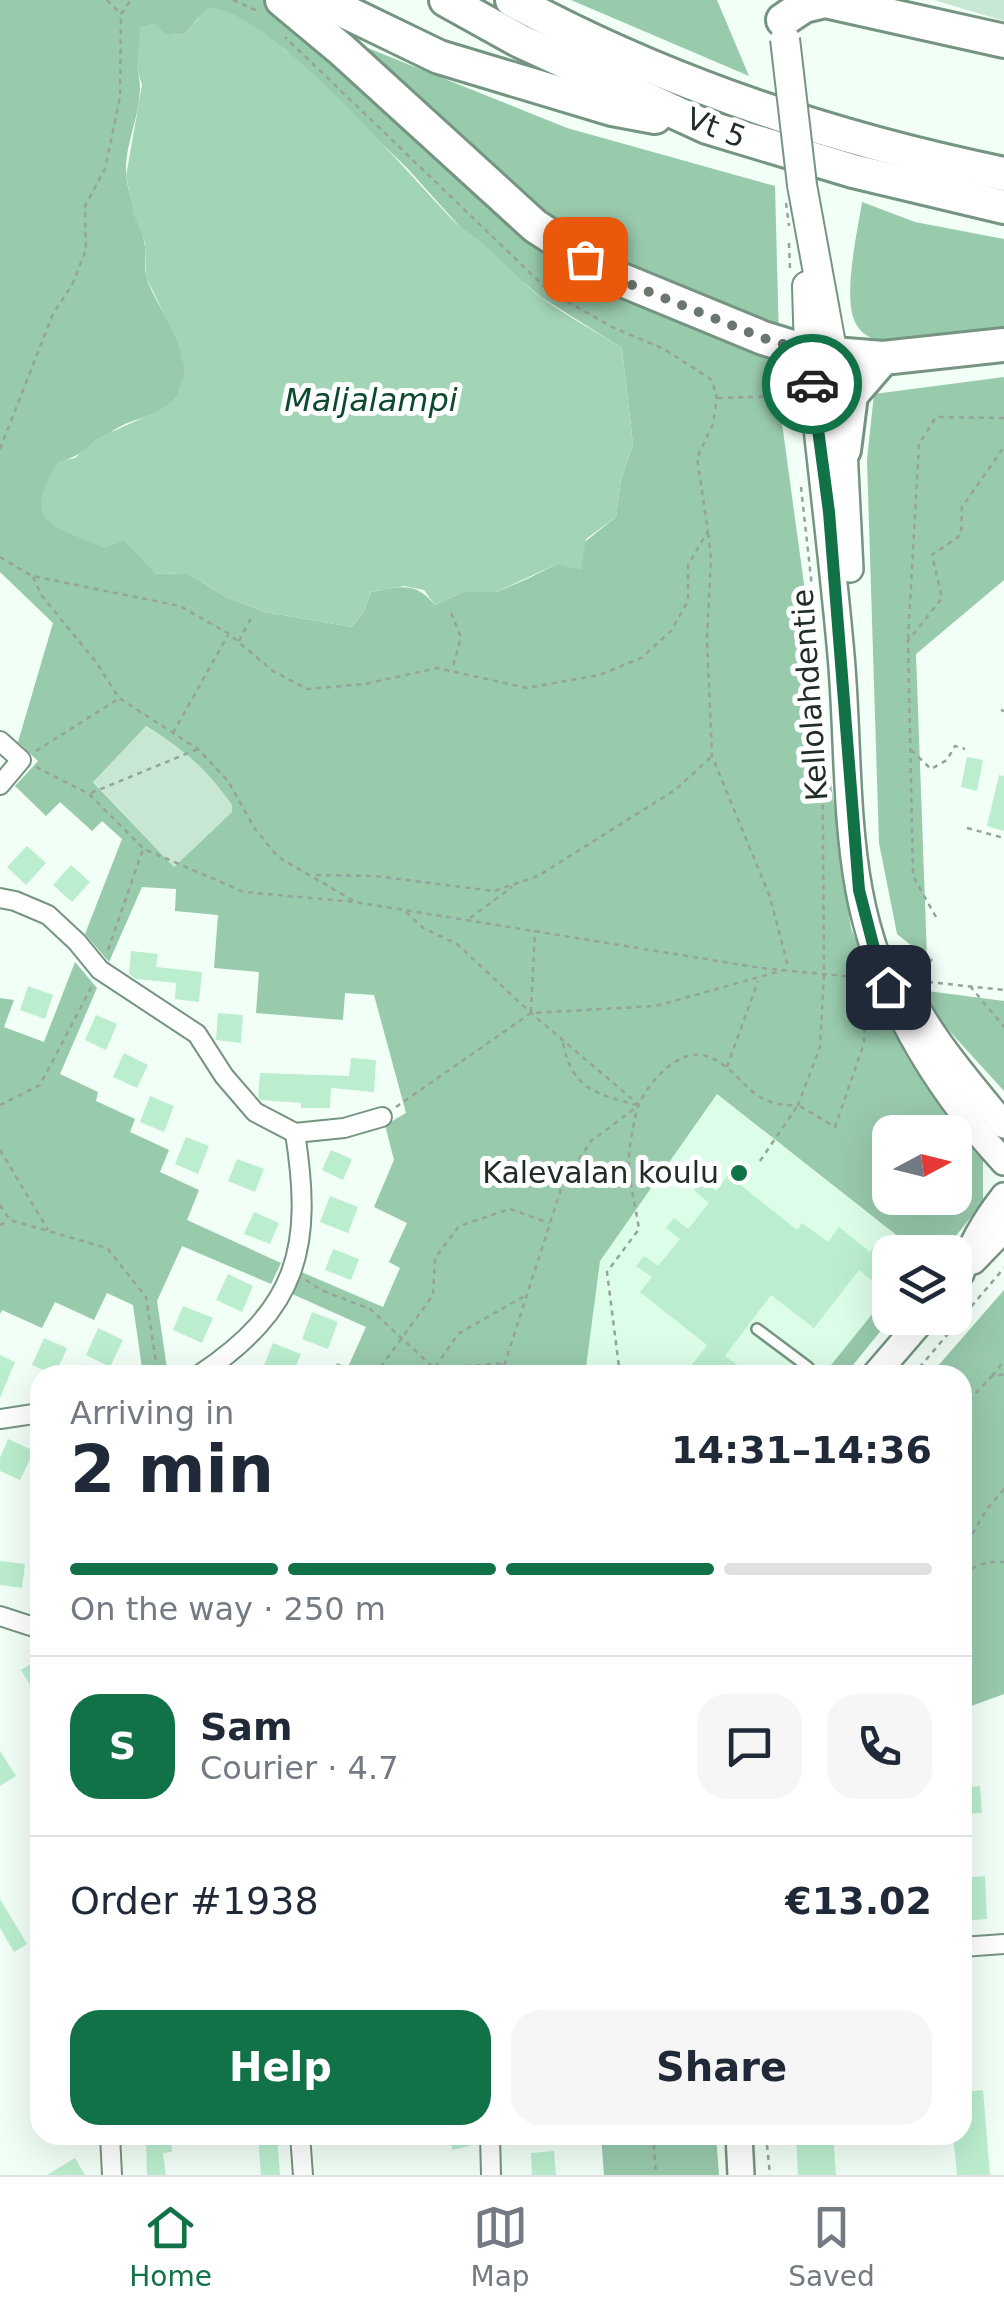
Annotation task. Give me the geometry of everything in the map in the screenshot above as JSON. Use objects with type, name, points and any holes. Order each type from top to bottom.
[{"type":"highway","points":[[321,0],[438,57],[612,109],[706,127]]},
{"type":"highway","name":"Vt 5","points":[[446,0],[520,41],[706,127],[852,171],[1004,208]]},
{"type":"highway","name":"Vt 5","points":[[512,0],[558,25],[728,97],[924,157],[1004,174]]},
{"type":"highway","points":[[879,0],[1004,33]]},
{"type":"highway","points":[[783,20],[804,6],[825,1],[1004,41]]},
{"type":"highway","points":[[272,12],[342,50],[535,226],[610,276],[763,338],[821,353],[882,358],[1004,345]]},
{"type":"highway","points":[[844,450],[850,394],[882,358]]},
{"type":"main road","name":"Kellolahdentie","points":[[783,20],[821,353],[829,512],[859,890],[876,956],[901,1017],[944,1090],[1004,1162]]},
{"type":"main road","name":"Kellolahdentie","points":[[821,353],[844,450],[870,864],[884,934],[915,1007],[1004,1125]]},
{"type":"main road","points":[[972,1246],[999,1213],[978,1134]]},
{"type":"main road","points":[[884,1365],[909,1335]]},
{"type":"main road","points":[[740,2145],[741,2175]]},
{"type":"street","points":[[0,741],[22,760],[0,786]]},
{"type":"street","points":[[0,898],[48,915],[100,970],[196,1034],[224,1076],[255,1112],[294,1132],[344,1128],[382,1117]]},
{"type":"street","points":[[214,1365],[264,1319],[294,1272],[303,1224],[302,1178],[294,1132]]},
{"type":"street","points":[[0,1419],[30,1414]]},
{"type":"street","points":[[0,1616],[30,1626]]},
{"type":"street","points":[[972,1946],[1004,1944]]},
{"type":"street","points":[[110,2145],[112,2175]]},
{"type":"street","points":[[301,2145],[303,2175]]},
{"type":"street","points":[[490,2145],[492,2175]]},
{"type":"lane","points":[[757,1328],[805,1365]]},
{"type":"path","points":[[107,0],[121,14]]},
{"type":"path","points":[[0,449],[54,314],[72,285],[86,250],[85,206],[104,169],[120,98],[121,14],[131,0]]},
{"type":"path","points":[[233,0],[272,12],[550,292],[614,328],[664,349],[712,380],[717,398],[712,424],[697,458],[711,558],[708,639],[712,756],[770,897],[788,969]]},
{"type":"path","points":[[789,226],[790,286]]},
{"type":"path","points":[[717,398],[792,396]]},
{"type":"path","points":[[936,917],[913,876],[908,640],[919,444],[936,418],[1004,418]]},
{"type":"path","points":[[908,640],[942,598],[932,555],[961,535],[962,507],[1004,447]]},
{"type":"path","points":[[800,473],[818,648]]},
{"type":"path","points":[[0,557],[32,576],[120,596],[170,602],[229,634],[274,670],[307,689],[366,684],[437,668],[527,688],[599,675],[641,658],[670,631],[688,601],[688,565],[708,531]]},
{"type":"path","points":[[32,576],[42,596],[96,662],[119,698],[198,748],[228,781],[255,829],[278,857],[355,902]]},
{"type":"path","points":[[450,613],[461,637],[452,671]]},
{"type":"path","points":[[238,642],[252,616]]},
{"type":"path","points":[[172,734],[229,634]]},
{"type":"path","points":[[22,760],[119,698]]},
{"type":"path","points":[[760,1161],[798,1104],[820,1047],[824,974],[822,706]]},
{"type":"path","points":[[910,749],[931,769],[946,760],[955,746],[966,748]]},
{"type":"path","points":[[89,794],[198,748]]},
{"type":"path","points":[[315,876],[374,876],[494,891],[514,886],[538,876],[675,790],[712,756]]},
{"type":"path","points":[[22,760],[89,794],[144,848],[244,892],[355,902],[761,968],[867,978],[864,1043],[835,1127],[798,1104],[786,1106],[759,1099],[705,1056],[686,1055],[668,1065],[639,1105],[591,1141],[562,1186],[504,1363],[476,1365]]},
{"type":"path","points":[[967,828],[1004,838]]},
{"type":"path","points":[[0,1106],[40,1085],[100,970],[144,848]]},
{"type":"path","points":[[468,919],[514,886]]},
{"type":"path","points":[[403,910],[422,928],[457,944],[639,1105]]},
{"type":"path","points":[[531,1013],[535,929]]},
{"type":"path","points":[[382,1117],[531,1013],[656,1006],[788,969]]},
{"type":"path","points":[[726,1069],[760,978]]},
{"type":"path","points":[[930,982],[1004,990]]},
{"type":"path","points":[[970,985],[1004,1027]]},
{"type":"path","points":[[562,1040],[567,1065],[592,1093],[639,1105]]},
{"type":"path","points":[[619,1365],[607,1272],[640,1230],[629,1165],[639,1105]]},
{"type":"path","points":[[0,1150],[48,1231]]},
{"type":"path","points":[[0,1205],[10,1220],[106,1248],[146,1296],[156,1365]]},
{"type":"path","points":[[383,1365],[433,1295],[435,1258],[460,1226],[510,1209],[550,1223]]},
{"type":"path","points":[[0,1225],[10,1220]]},
{"type":"path","points":[[922,1365],[1004,1268]]},
{"type":"path","points":[[294,1272],[321,1290],[370,1310],[432,1365]]},
{"type":"path","points":[[437,1365],[458,1334],[526,1295]]},
{"type":"path","points":[[972,1397],[1004,1360]]},
{"type":"path","points":[[991,1377],[1004,1374]]},
{"type":"path","points":[[972,1534],[1004,1489]]},
{"type":"path","points":[[972,1568],[988,1562],[1004,1562]]},
{"type":"path","points":[[654,2145],[656,2175]]},
{"type":"path","points":[[767,2145],[770,2175]]},
{"type":"shaded area","points":[[0,0],[263,0],[278,12],[567,128],[775,186],[781,416],[851,928],[883,1007],[949,1115],[872,1115],[872,1215],[972,1215],[972,1145],[983,1160],[983,1202],[957,1235],[896,1235],[717,1094],[600,1261],[586,1365],[349,1365],[366,1327],[290,1293],[299,1271],[383,1307],[400,1268],[389,1262],[407,1223],[374,1207],[394,1160],[385,1125],[406,1113],[374,995],[345,993],[343,1020],[256,1013],[259,972],[214,968],[218,915],[175,911],[176,889],[142,887],[109,962],[85,934],[122,839],[102,821],[92,831],[60,802],[46,816],[15,786],[38,761],[18,742],[53,623],[0,572]],"holes":[[[199,17],[285,49],[408,169],[461,228],[541,297],[622,348],[633,445],[621,479],[616,517],[557,564],[496,592],[463,592],[435,605],[413,589],[398,587],[371,592],[352,627],[265,612],[226,597],[187,573],[156,574],[59,462],[119,427],[162,409],[174,400],[185,371],[177,339],[147,279],[144,241],[129,190],[127,154],[140,97],[137,69],[167,35],[185,34]],[[146,726],[183,752],[222,792],[232,805],[232,812],[174,867],[93,782]]]},
{"type":"shaded area","points":[[571,0],[717,0],[749,76]]},
{"type":"shaded area","points":[[934,0],[1004,0],[1004,21]]},
{"type":"shaded area","points":[[862,202],[915,222],[1004,239],[1004,329],[885,342],[863,333],[850,302]]},
{"type":"shaded area","points":[[1004,377],[1004,580],[916,654],[927,958],[897,934],[879,843],[867,460],[874,394]]},
{"type":"shaded area","points":[[145,726],[193,761],[232,805],[232,812],[174,867],[93,781]]},
{"type":"shaded area","points":[[75,962],[97,988],[60,1074],[98,1092],[96,1101],[135,1119],[130,1132],[169,1150],[160,1172],[199,1190],[187,1220],[281,1263],[271,1284],[182,1246],[157,1301],[167,1365],[142,1365],[133,1305],[107,1293],[94,1320],[55,1302],[42,1328],[2,1310],[0,1314],[0,998],[14,1000],[4,1027],[44,1042]]},
{"type":"shaded area","points":[[927,991],[1004,1001],[1004,1091],[933,1013]]},
{"type":"shaded area","name":"Kalevalan koulu","points":[[717,1094],[896,1235],[872,1235],[872,1314],[831,1365],[586,1365],[600,1261]]},
{"type":"shaded area","points":[[1004,1290],[1004,1694],[972,1706],[972,1365],[939,1365],[965,1335],[972,1335],[972,1327]]},
{"type":"shaded area","points":[[872,1314],[872,1335],[877,1335],[853,1365],[831,1365]]},
{"type":"shaded area","points":[[602,2145],[717,2145],[719,2175],[604,2175]]},
{"type":"water","name":"Maljalampi","points":[[208,7],[236,16],[268,36],[339,99],[460,227],[538,295],[622,348],[633,445],[621,479],[616,517],[586,539],[581,570],[557,564],[496,592],[463,592],[435,605],[424,590],[404,586],[371,592],[352,627],[265,612],[226,597],[187,573],[156,574],[124,541],[104,548],[56,527],[47,519],[42,498],[59,461],[75,458],[96,439],[162,409],[176,398],[185,370],[178,343],[146,277],[145,243],[126,176],[142,85],[137,69],[140,27],[154,23],[167,35],[185,34]]},
{"type":"building","points":[[967,757],[983,760],[977,791],[961,787]]},
{"type":"building","points":[[999,775],[1004,776],[1004,831],[987,826]]},
{"type":"building","points":[[27,846],[46,863],[26,885],[7,867]]},
{"type":"building","points":[[71,865],[90,882],[72,902],[53,885]]},
{"type":"building","points":[[131,951],[158,954],[156,967],[202,972],[199,1002],[175,999],[176,983],[136,979],[129,974]]},
{"type":"building","points":[[28,986],[53,995],[45,1019],[20,1010]]},
{"type":"building","points":[[218,1013],[243,1015],[241,1043],[216,1040]]},
{"type":"building","points":[[96,1015],[117,1024],[106,1050],[85,1040]]},
{"type":"building","points":[[124,1053],[148,1065],[137,1088],[113,1077]]},
{"type":"building","points":[[351,1058],[376,1060],[374,1092],[331,1088],[330,1108],[301,1108],[301,1103],[258,1097],[260,1073],[349,1076]]},
{"type":"building","points":[[150,1096],[174,1106],[164,1132],[140,1122]]},
{"type":"building","points":[[186,1137],[209,1146],[198,1174],[175,1164]]},
{"type":"building","points":[[331,1150],[352,1159],[343,1180],[322,1170]]},
{"type":"building","points":[[237,1159],[264,1169],[255,1192],[228,1181]]},
{"type":"building","points":[[728,1175],[797,1230],[802,1223],[828,1242],[839,1227],[870,1252],[872,1248],[872,1280],[859,1270],[814,1328],[771,1295],[725,1356],[737,1365],[692,1365],[707,1345],[640,1292],[652,1277],[636,1266],[644,1256],[658,1266],[680,1239],[666,1228],[674,1218],[688,1229],[709,1203],[694,1190],[702,1179],[716,1191]]},
{"type":"building","points":[[330,1196],[358,1207],[348,1233],[320,1222]]},
{"type":"building","points":[[254,1212],[279,1223],[270,1244],[244,1234]]},
{"type":"building","points":[[333,1249],[359,1259],[351,1280],[325,1270]]},
{"type":"building","points":[[228,1274],[253,1286],[242,1312],[216,1300]]},
{"type":"building","points":[[183,1306],[213,1318],[202,1343],[173,1330]]},
{"type":"building","points":[[312,1312],[338,1322],[328,1349],[302,1339]]},
{"type":"building","points":[[98,1328],[123,1340],[111,1365],[86,1355]]},
{"type":"building","points":[[44,1338],[67,1348],[59,1365],[32,1365]]},
{"type":"building","points":[[273,1343],[301,1354],[296,1365],[264,1365]]},
{"type":"building","points":[[0,1355],[15,1362],[0,1398]]},
{"type":"building","points":[[8,1439],[30,1449],[30,1459],[20,1480],[0,1471],[0,1458]]},
{"type":"building","points":[[0,1561],[25,1564],[22,1588],[0,1585]]},
{"type":"building","points":[[30,1664],[30,1685],[21,1670]]},
{"type":"building","points":[[0,1751],[16,1776],[0,1786]]},
{"type":"building","points":[[980,1786],[982,1813],[972,1814],[972,1787]]},
{"type":"building","points":[[985,1876],[987,1919],[972,1920],[972,1877]]},
{"type":"building","points":[[0,1899],[27,1944],[14,1952],[0,1928]]},
{"type":"building","points":[[983,2090],[990,2175],[957,2175],[954,2145],[972,2145],[972,2091]]},
{"type":"building","points":[[146,2145],[172,2145],[172,2152],[163,2153],[166,2175],[147,2175]]},
{"type":"building","points":[[259,2145],[278,2145],[280,2175],[261,2175]]},
{"type":"building","points":[[796,2145],[834,2145],[836,2175],[798,2175]]},
{"type":"building","points":[[554,2151],[556,2175],[532,2175],[531,2153]]},
{"type":"building","points":[[75,2158],[85,2175],[47,2175]]},
{"type":"way so far","points":[[585,259],[610,276],[791,349],[809,352],[812,384]]},
{"type":"place","name":"Kalevalan koulu","points":[[739,1173]]},
{"type":"route","points":[[812,384],[829,512],[859,890],[888,987]]}]
